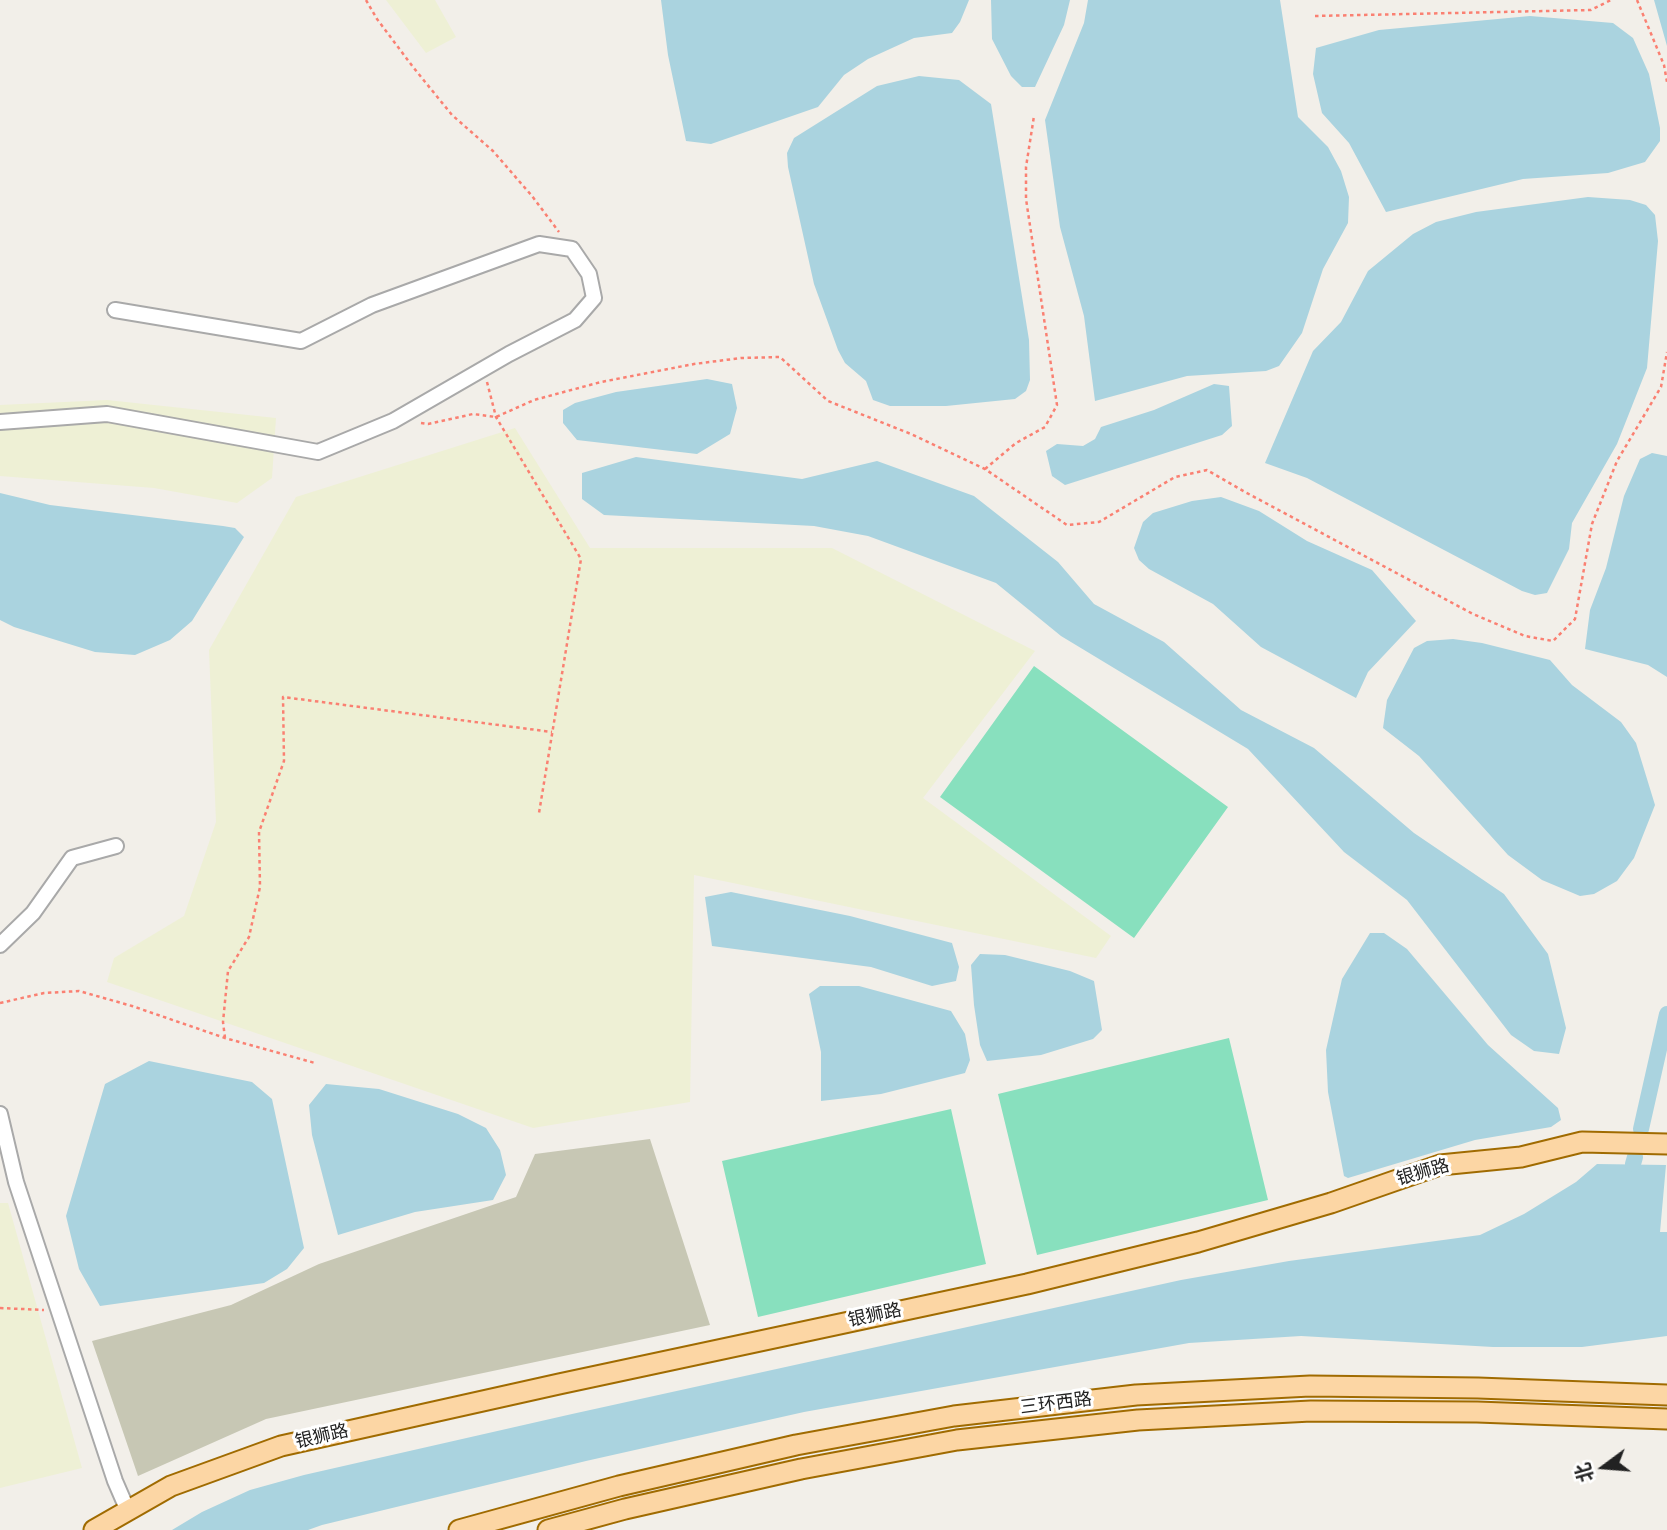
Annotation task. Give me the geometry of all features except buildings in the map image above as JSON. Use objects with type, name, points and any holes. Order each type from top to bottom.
[{"type":"main road","name":"银狮路","points":[[94,1530],[171,1486],[281,1446],[1067,1274],[1198,1242],[1291,1215],[1440,1165],[1521,1157],[1582,1142],[1667,1144]]},
{"type":"main road","name":"三环西路","points":[[459,1530],[619,1486],[796,1445],[954,1416],[1136,1395],[1310,1386],[1478,1388],[1667,1395]]},
{"type":"main road","name":"三环西路","points":[[548,1530],[625,1509],[801,1469],[957,1440],[1138,1419],[1311,1411],[1477,1412],[1667,1419]]},
{"type":"street","points":[[0,422],[107,414],[318,452],[393,421],[484,368],[575,320],[594,298],[589,274],[572,248],[539,244],[372,304],[301,341],[115,310]]},
{"type":"street","points":[[0,944],[33,913],[72,858],[116,846]]},
{"type":"street","points":[[0,1115],[16,1182],[115,1481],[128,1511]]},
{"type":"street","points":[[0,1182],[16,1182]]},
{"type":"path","points":[[366,0],[391,38],[452,115],[493,151],[572,248]]},
{"type":"path","points":[[1315,16],[1591,10],[1611,0]]},
{"type":"path","points":[[1637,0],[1664,65],[1667,82]]},
{"type":"path","points":[[985,469],[1016,443],[1045,427],[1057,405],[1026,199],[1026,167],[1034,116]]},
{"type":"path","points":[[393,421],[428,424],[473,414],[496,417],[534,400],[601,382],[741,358],[780,357],[828,401],[985,469],[1067,525],[1099,522],[1175,477],[1207,470],[1473,614],[1525,636],[1552,641],[1575,619],[1592,524],[1617,461],[1661,387],[1667,352]]},
{"type":"path","points":[[484,368],[496,417],[581,559],[539,813]]},
{"type":"path","points":[[225,1038],[223,1022],[228,971],[248,937],[260,887],[259,832],[284,761],[283,697],[552,732]]},
{"type":"path","points":[[0,1003],[44,993],[79,991],[225,1038],[315,1063]]},
{"type":"path","points":[[0,1308],[58,1310]]},
{"type":"shaded area","points":[[386,0],[435,0],[456,37],[426,53]]},
{"type":"shaded area","points":[[107,400],[276,418],[272,478],[237,503],[154,488],[0,476],[0,405]]},
{"type":"shaded area","points":[[515,428],[590,548],[832,548],[1035,651],[923,798],[1111,936],[1096,958],[694,875],[690,1102],[533,1128],[107,982],[114,958],[184,916],[216,822],[209,650],[296,497]]},
{"type":"shaded area","points":[[650,1139],[710,1325],[266,1419],[138,1476],[92,1341],[231,1305],[319,1264],[516,1197],[535,1154]]},
{"type":"shaded area","points":[[0,1203],[8,1203],[82,1468],[0,1488]]},
{"type":"green space","points":[[1034,666],[1228,807],[1134,938],[940,797]]},
{"type":"green space","points":[[1229,1038],[1268,1200],[1037,1255],[998,1094]]},
{"type":"green space","points":[[951,1109],[986,1264],[758,1317],[722,1161]]},
{"type":"water","points":[[661,0],[969,0],[952,33],[914,38],[868,59],[844,75],[818,107],[711,144],[686,141],[668,55]]},
{"type":"water","points":[[991,0],[1070,0],[1064,25],[1035,87],[1022,87],[1011,76],[992,39]]},
{"type":"water","points":[[1088,0],[1280,0],[1298,117],[1328,147],[1341,171],[1349,197],[1348,223],[1323,269],[1302,333],[1279,366],[1266,371],[1187,376],[1095,401],[1084,316],[1060,227],[1045,120],[1084,23]]},
{"type":"water","points":[[1654,0],[1667,0],[1667,46]]},
{"type":"water","points":[[1530,16],[1613,23],[1633,38],[1649,74],[1660,128],[1660,141],[1645,162],[1608,173],[1523,179],[1386,212],[1349,143],[1322,113],[1313,74],[1316,48],[1379,30]]},
{"type":"water","points":[[919,76],[959,80],[991,104],[1029,340],[1030,380],[1026,391],[1015,399],[946,406],[890,406],[873,400],[866,381],[845,363],[838,350],[814,284],[788,167],[787,153],[794,138],[877,86]]},
{"type":"water","points":[[1588,197],[1630,200],[1646,205],[1655,215],[1658,241],[1647,368],[1617,444],[1572,523],[1569,549],[1547,593],[1535,595],[1522,591],[1307,478],[1265,463],[1313,351],[1341,322],[1368,271],[1413,234],[1436,222],[1476,212]]},
{"type":"water","points":[[707,379],[732,384],[737,408],[730,434],[697,454],[577,440],[563,423],[563,410],[575,403],[616,392]]},
{"type":"water","points":[[1214,384],[1229,386],[1232,426],[1222,435],[1065,485],[1052,476],[1046,451],[1057,444],[1083,446],[1095,439],[1101,427],[1154,410]]},
{"type":"water","points":[[1652,453],[1667,456],[1667,677],[1648,665],[1585,649],[1590,610],[1606,568],[1624,496],[1640,459]]},
{"type":"water","points":[[636,457],[802,479],[877,461],[974,496],[1058,562],[1094,604],[1164,642],[1241,710],[1314,748],[1414,833],[1504,894],[1548,954],[1566,1028],[1559,1054],[1534,1051],[1511,1035],[1407,900],[1344,852],[1248,749],[1061,636],[996,583],[868,536],[814,526],[604,515],[582,499],[582,473]]},
{"type":"water","points":[[0,493],[50,505],[235,528],[244,537],[192,621],[170,640],[135,655],[95,652],[14,627],[0,620]]},
{"type":"water","points":[[1221,497],[1259,511],[1307,541],[1372,570],[1416,621],[1368,672],[1356,698],[1261,647],[1213,604],[1149,569],[1139,560],[1134,548],[1143,522],[1153,513],[1192,501]]},
{"type":"water","points":[[1453,639],[1482,643],[1550,660],[1572,685],[1621,722],[1636,743],[1655,805],[1634,858],[1617,881],[1594,894],[1580,896],[1542,880],[1508,855],[1419,756],[1383,728],[1387,700],[1414,648],[1427,641]]},
{"type":"water","points":[[731,892],[850,916],[952,943],[959,967],[956,981],[932,986],[871,967],[712,946],[705,897]]},
{"type":"water","points":[[1370,933],[1384,933],[1407,949],[1488,1045],[1558,1108],[1561,1120],[1551,1127],[1475,1140],[1348,1178],[1344,1176],[1328,1092],[1326,1050],[1342,979]]},
{"type":"water","points":[[980,954],[1005,955],[1070,971],[1094,981],[1102,1030],[1093,1039],[1041,1055],[987,1061],[980,1045],[971,965]]},
{"type":"water","points":[[820,986],[859,986],[951,1011],[965,1034],[970,1060],[965,1073],[881,1094],[821,1101],[821,1052],[809,994]]},
{"type":"water","points":[[149,1061],[252,1082],[272,1099],[304,1248],[287,1269],[264,1283],[100,1306],[79,1269],[66,1216],[105,1084]]},
{"type":"water","points":[[326,1084],[379,1089],[458,1114],[486,1128],[500,1150],[506,1175],[493,1200],[415,1212],[338,1235],[312,1135],[309,1105]]},
{"type":"water","points":[[1597,1164],[1666,1165],[1660,1232],[1667,1232],[1667,1336],[1582,1347],[1493,1347],[1301,1336],[1189,1343],[804,1412],[586,1461],[308,1530],[172,1530],[202,1512],[250,1490],[304,1475],[572,1414],[1181,1280],[1289,1261],[1480,1235],[1524,1214],[1576,1182]]},
{"type":"waterway","points":[[1641,1129],[1667,1014]]},
{"type":"waterway","points":[[1633,1164],[1635,1157]]}]
